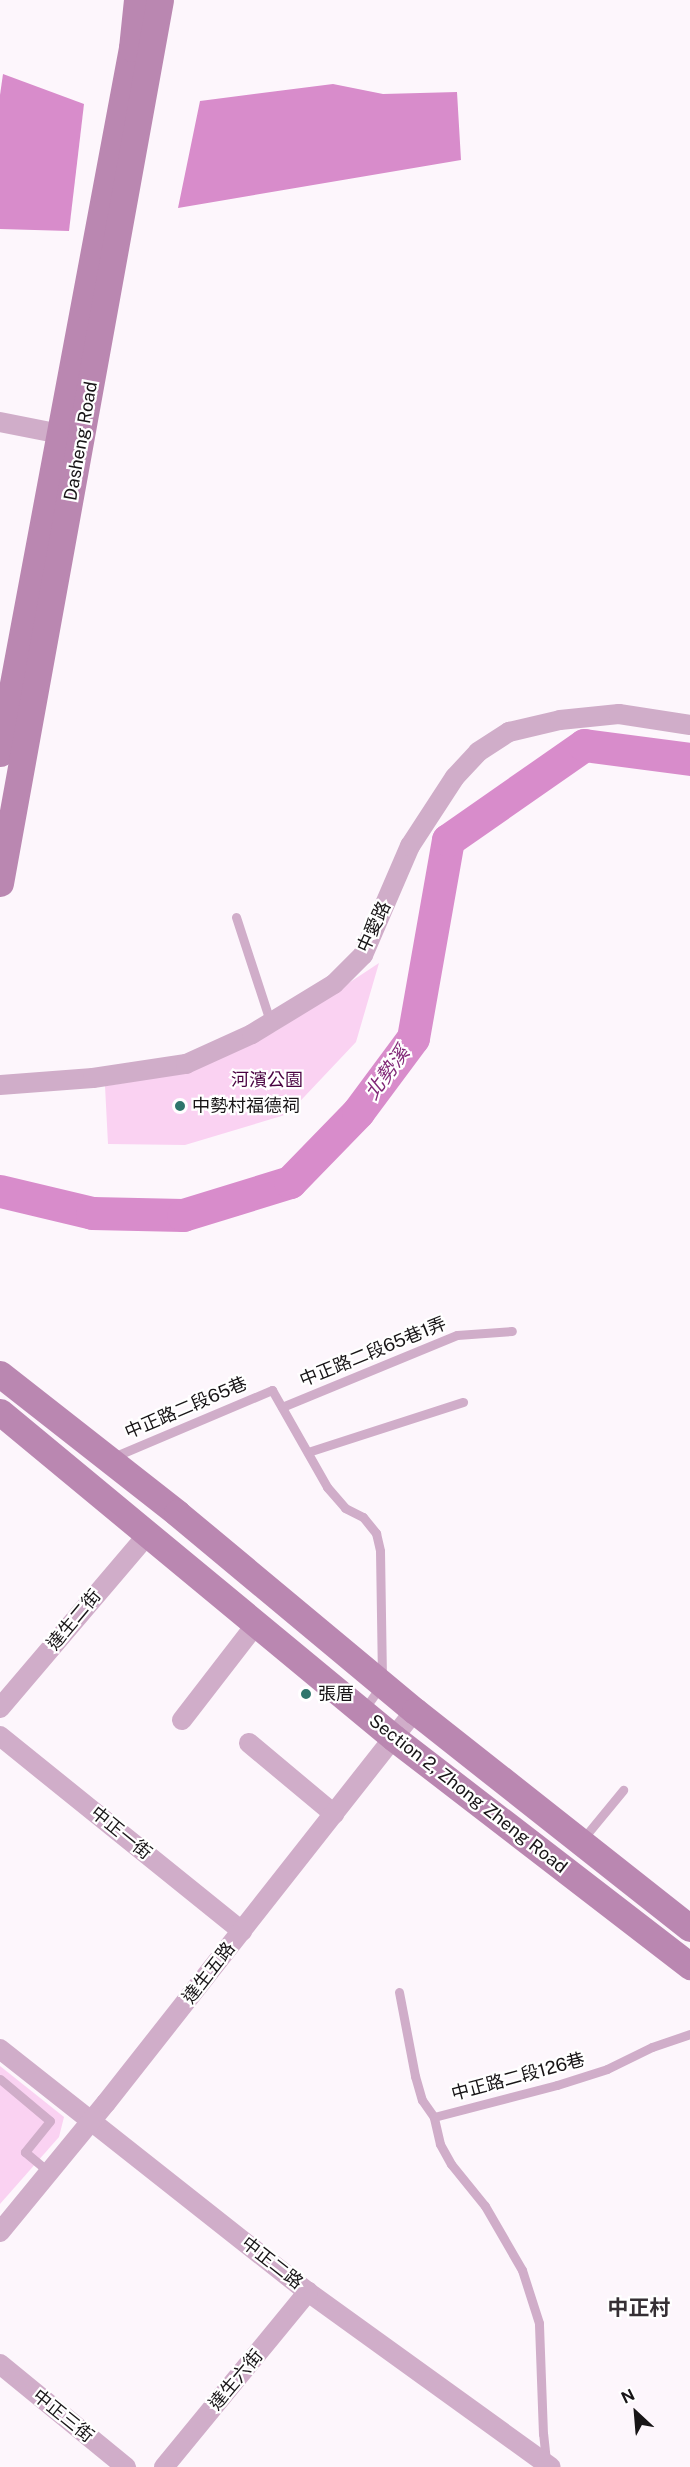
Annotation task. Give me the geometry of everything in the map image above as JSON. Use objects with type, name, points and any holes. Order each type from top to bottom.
[{"type":"main road","name":"Dasheng Road","points":[[112,212],[137,0]]},
{"type":"main road","name":"Dasheng Road","points":[[0,883],[10,742],[71,436],[112,212],[160,0]]},
{"type":"main road","name":"Section 2, Zhong Zheng Road","points":[[0,1374],[177,1513],[414,1711],[690,1928]]},
{"type":"main road","name":"Section 2, Zhong Zheng Road","points":[[0,1412],[394,1738],[690,1966]]},
{"type":"street","points":[[0,422],[71,436]]},
{"type":"street","name":"中愛路","points":[[0,1085],[93,1078],[186,1064],[271,1024],[334,984],[363,955],[410,846],[455,777],[478,753],[509,732],[560,720],[619,714],[662,719],[690,726]]},
{"type":"street","name":"達生二街","points":[[0,1708],[149,1533]]},
{"type":"street","points":[[182,1720],[257,1623]]},
{"type":"street","name":"達生五路","points":[[0,2232],[92,2121],[414,1711]]},
{"type":"street","name":"中正一街","points":[[0,1736],[242,1931]]},
{"type":"street","points":[[249,1743],[334,1814]]},
{"type":"street","name":"中正二路","points":[[0,2049],[308,2292],[549,2465]]},
{"type":"street","name":"達生六街","points":[[164,2467],[308,2292]]},
{"type":"street","name":"中正三街","points":[[0,2364],[126,2467]]},
{"type":"lane","points":[[236,917],[271,1024]]},
{"type":"lane","name":"中正路二段65巷1弄","points":[[282,1407],[457,1335],[512,1331]]},
{"type":"lane","name":"中正路二段65巷","points":[[108,1459],[272,1390],[327,1487],[345,1508],[363,1517],[376,1533],[380,1551],[382,1684]]},
{"type":"lane","points":[[308,1452],[463,1402]]},
{"type":"lane","points":[[362,1712],[382,1684]]},
{"type":"lane","points":[[581,1842],[623,1790]]},
{"type":"lane","points":[[399,1992],[415,2076],[422,2100],[434,2117]]},
{"type":"lane","name":"中正路二段126巷","points":[[549,2465],[543,2434],[539,2323],[522,2270],[485,2206],[451,2164],[440,2144],[434,2117],[557,2085],[607,2069],[652,2048],[690,2034]]},
{"type":"lane","points":[[0,2079],[50,2121],[25,2152],[49,2172]]},
{"type":"green space","name":"河濱公園","points":[[379,963],[356,1042],[288,1114],[185,1145],[108,1144],[105,1086],[191,1072],[276,1031]]},
{"type":"green space","points":[[0,2066],[64,2117],[59,2137],[0,2204]]},
{"type":"shaded area","points":[[3,74],[84,104],[69,231],[0,229],[0,95]]},
{"type":"shaded area","points":[[333,84],[383,94],[457,92],[461,160],[178,208],[200,101]]},
{"type":"waterway","name":"北勢溪","points":[[0,1191],[92,1213],[183,1215],[290,1182],[358,1112],[413,1038],[448,840],[584,745],[690,759]]},
{"type":"place","name":"中勢村福德祠","points":[[180,1106]]},
{"type":"place","name":"張厝","points":[[306,1694]]},
{"type":"district","name":"中正村","points":[[639,2308]]}]
